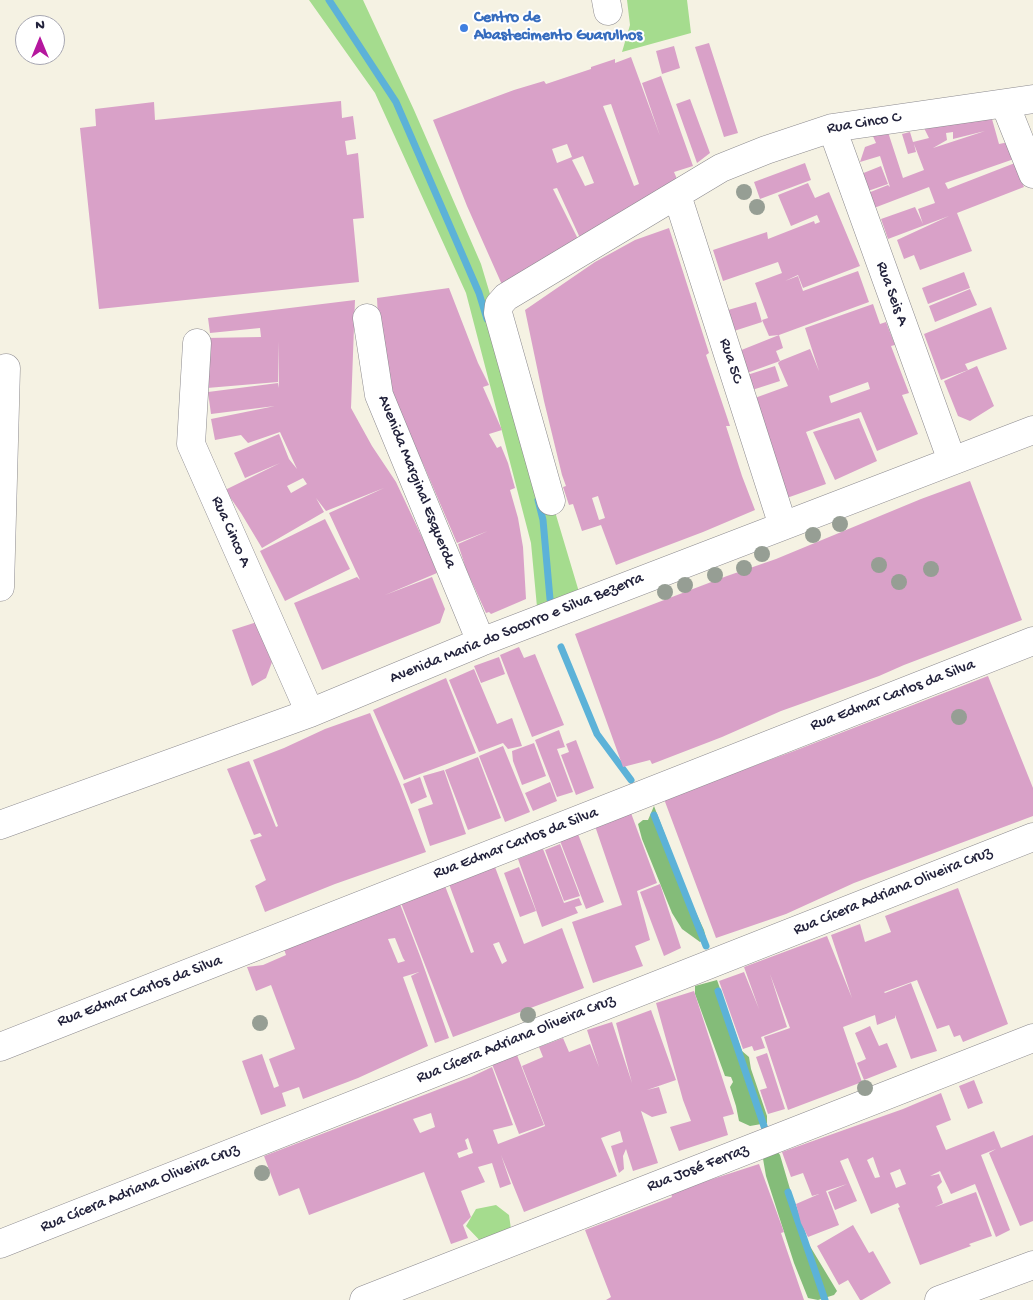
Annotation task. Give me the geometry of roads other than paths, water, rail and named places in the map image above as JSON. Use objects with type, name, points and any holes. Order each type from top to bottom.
[{"type":"street","name":"Rua Cinco C","points":[[551,501],[498,313],[499,305],[506,297],[721,168],[766,150],[832,128],[1033,99]]},
{"type":"street","points":[[1004,104],[1033,174]]},
{"type":"street","name":"Rua Seis A","points":[[832,128],[952,461]]},
{"type":"street","name":"Rua 5C","points":[[677,195],[783,526]]},
{"type":"street","name":"Avenida Marginal Esquerda","points":[[367,318],[379,395],[481,642]]},
{"type":"street","name":"Rua Cinco A","points":[[197,343],[190,444],[310,712]]},
{"type":"street","points":[[0,588],[6,368]]},
{"type":"street","name":"Avenida Maria do Socorro e Silva Bezerra","points":[[0,825],[310,712],[481,642],[1032,432]]},
{"type":"street","name":"Rua Edmar Carlos da Silva","points":[[0,1047],[1033,641]]},
{"type":"street","name":"Rua Cícera Adriana Oliveira Cruz","points":[[0,1244],[1033,837]]},
{"type":"street","name":"Rua José Ferraz","points":[[364,1300],[1033,1038]]},
{"type":"street","points":[[939,1300],[1033,1264]]},
{"type":"waterway","points":[[329,0],[396,102],[479,293],[487,319]]},
{"type":"waterway","points":[[538,500],[543,520],[550,599]]},
{"type":"waterway","points":[[561,647],[597,734],[631,780]]},
{"type":"waterway","points":[[654,815],[706,946]]},
{"type":"waterway","points":[[718,991],[765,1129]]},
{"type":"waterway","points":[[788,1192],[825,1300]]},
{"type":"place","name":"Centro de Abastecimento Guarulhos","points":[[464,28]]}]
